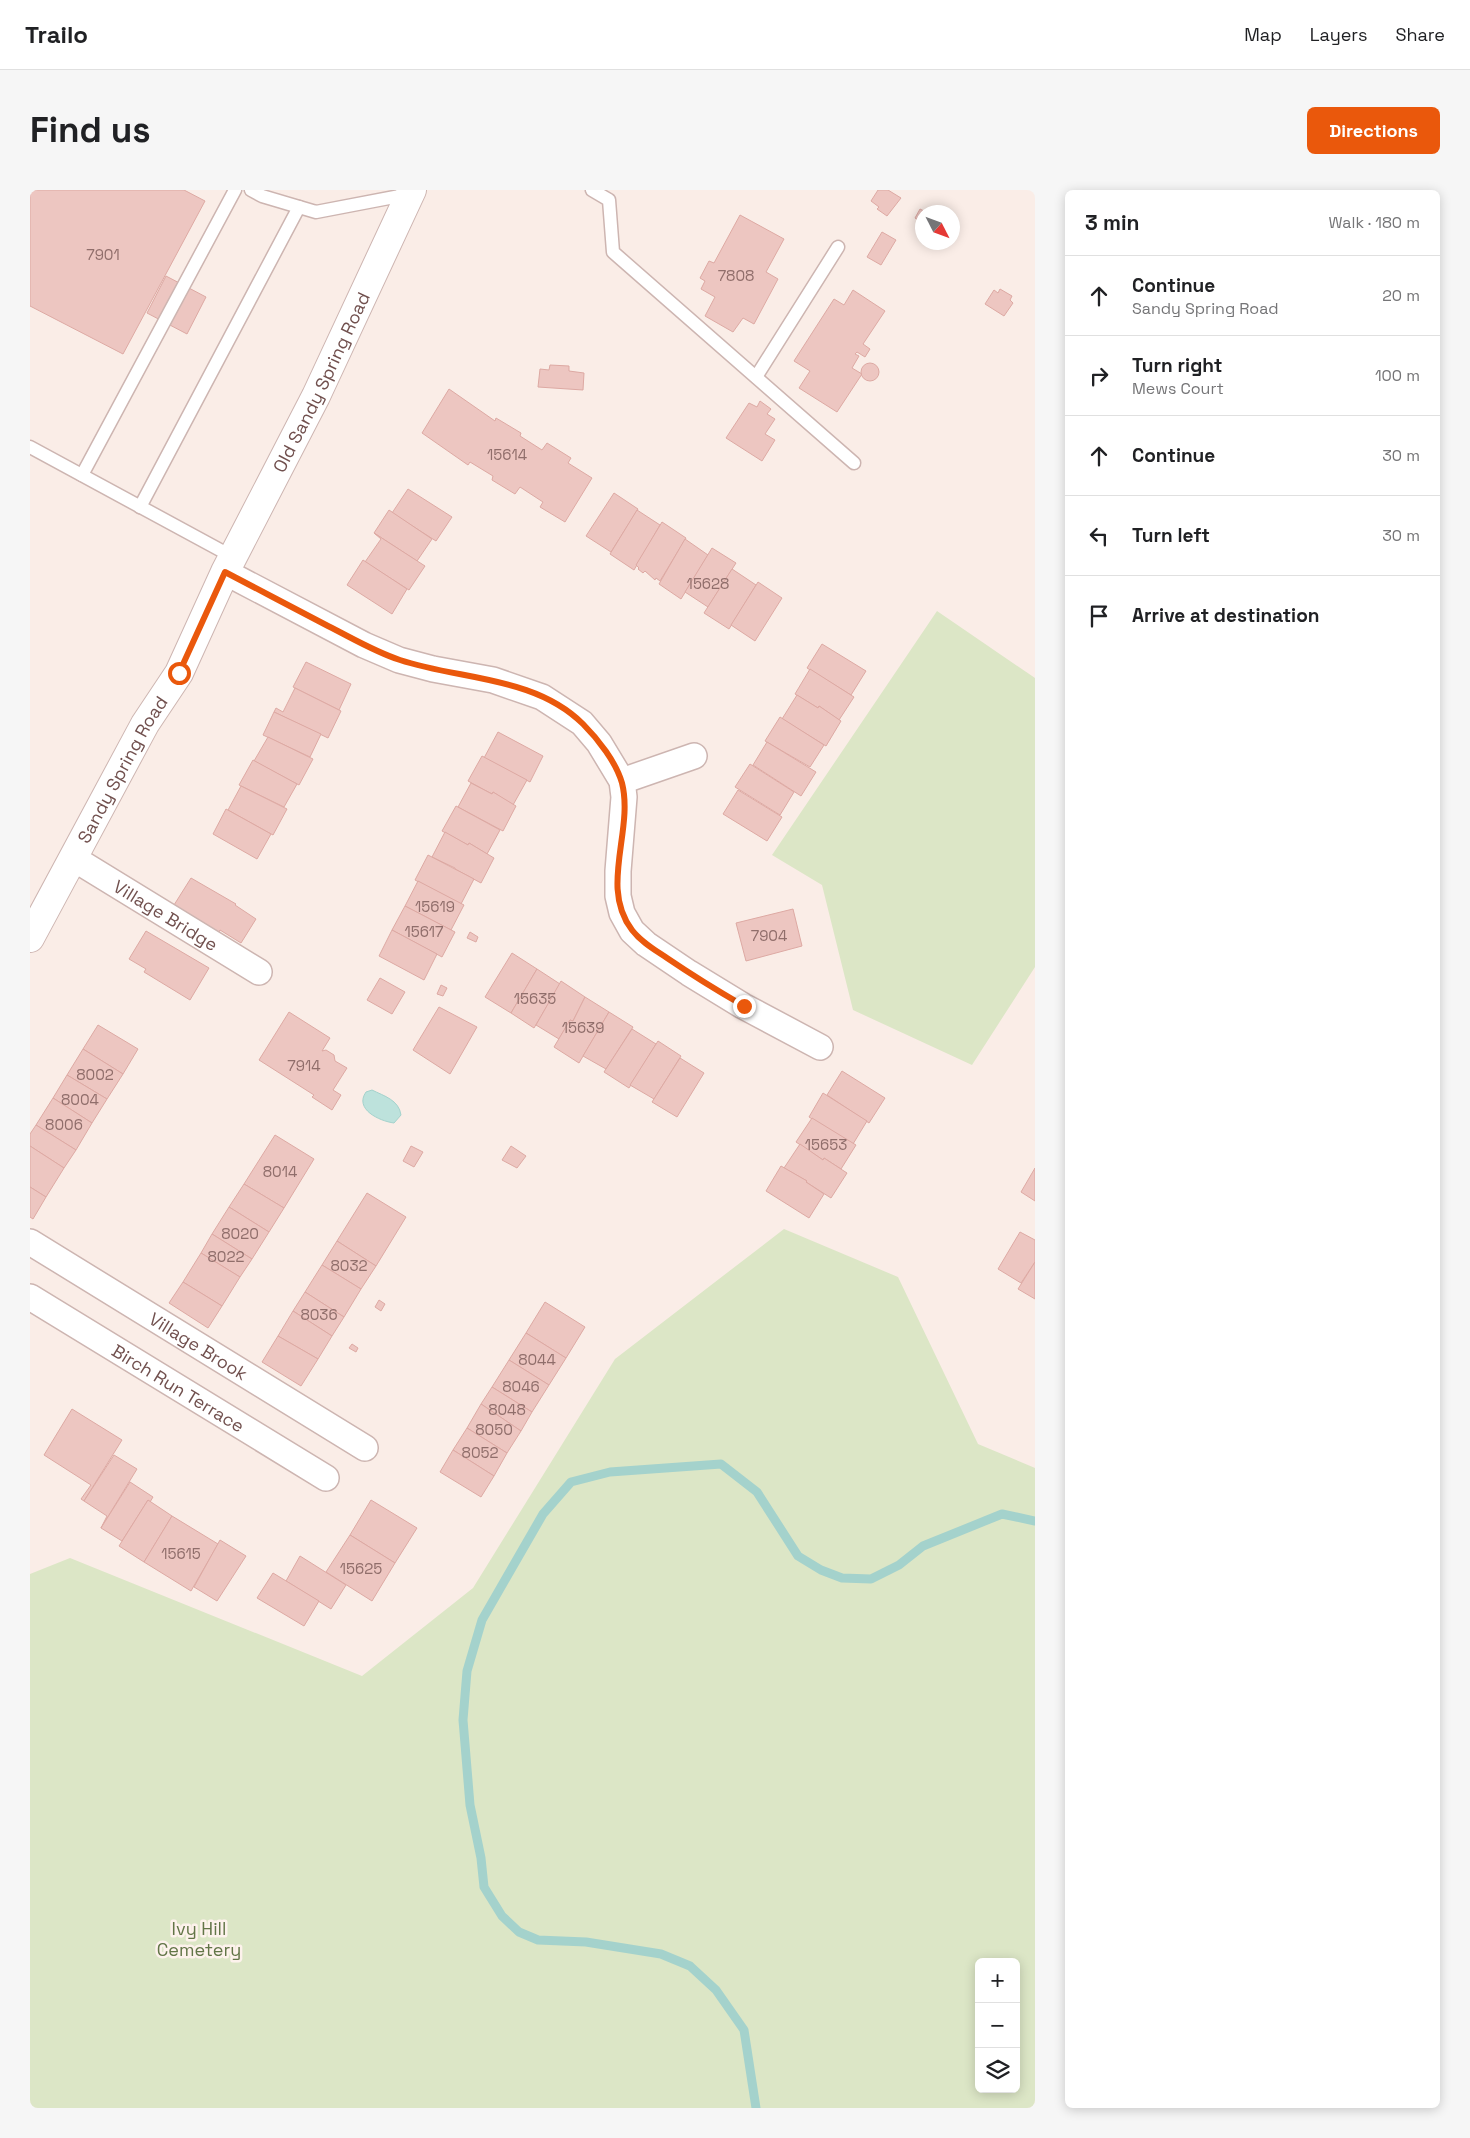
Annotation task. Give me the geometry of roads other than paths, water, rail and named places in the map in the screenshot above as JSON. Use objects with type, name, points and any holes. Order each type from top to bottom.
[{"type":"street","name":"Old Sandy Spring Road","points":[[229,564],[316,396],[411,192]]},
{"type":"street","points":[[229,564],[364,645],[399,660],[433,669],[494,680],[542,697],[582,723],[599,742],[622,781],[624,796],[618,870],[618,896],[622,913],[632,931],[646,944],[689,973],[744,1006],[820,1047]]},
{"type":"street","name":"Sandy Spring Road","points":[[30,938],[145,724],[179,673],[229,564]]},
{"type":"street","points":[[622,781],[694,756]]},
{"type":"street","name":"Village Bridge","points":[[74,858],[259,972]]},
{"type":"street","name":"Village Brook","points":[[30,1242],[366,1448]]},
{"type":"street","name":"Birch Run Terrace","points":[[30,1297],[326,1478]]},
{"type":"lane","points":[[82,475],[235,190]]},
{"type":"lane","points":[[251,190],[262,196],[316,212],[411,192]]},
{"type":"lane","points":[[592,190],[609,200],[613,252],[854,463]]},
{"type":"lane","points":[[140,506],[299,207]]},
{"type":"lane","points":[[756,377],[838,247]]},
{"type":"lane","points":[[30,447],[140,506],[229,564]]},
{"type":"water","points":[[372,1090],[390,1099],[400,1110],[401,1115],[394,1123],[375,1117],[366,1109],[363,1104],[363,1098],[366,1092]]},
{"type":"waterway","points":[[756,2108],[744,2030],[716,1990],[690,1966],[661,1954],[586,1942],[538,1940],[519,1932],[502,1916],[484,1887],[481,1858],[470,1805],[463,1720],[467,1671],[482,1620],[543,1514],[571,1482],[610,1472],[721,1464],[757,1492],[798,1556],[821,1570],[842,1578],[871,1579],[899,1565],[923,1546],[1002,1514],[1035,1521]]},
{"type":"park label","name":"Ivy Hill Cemetery","points":[[199,1938]]}]
